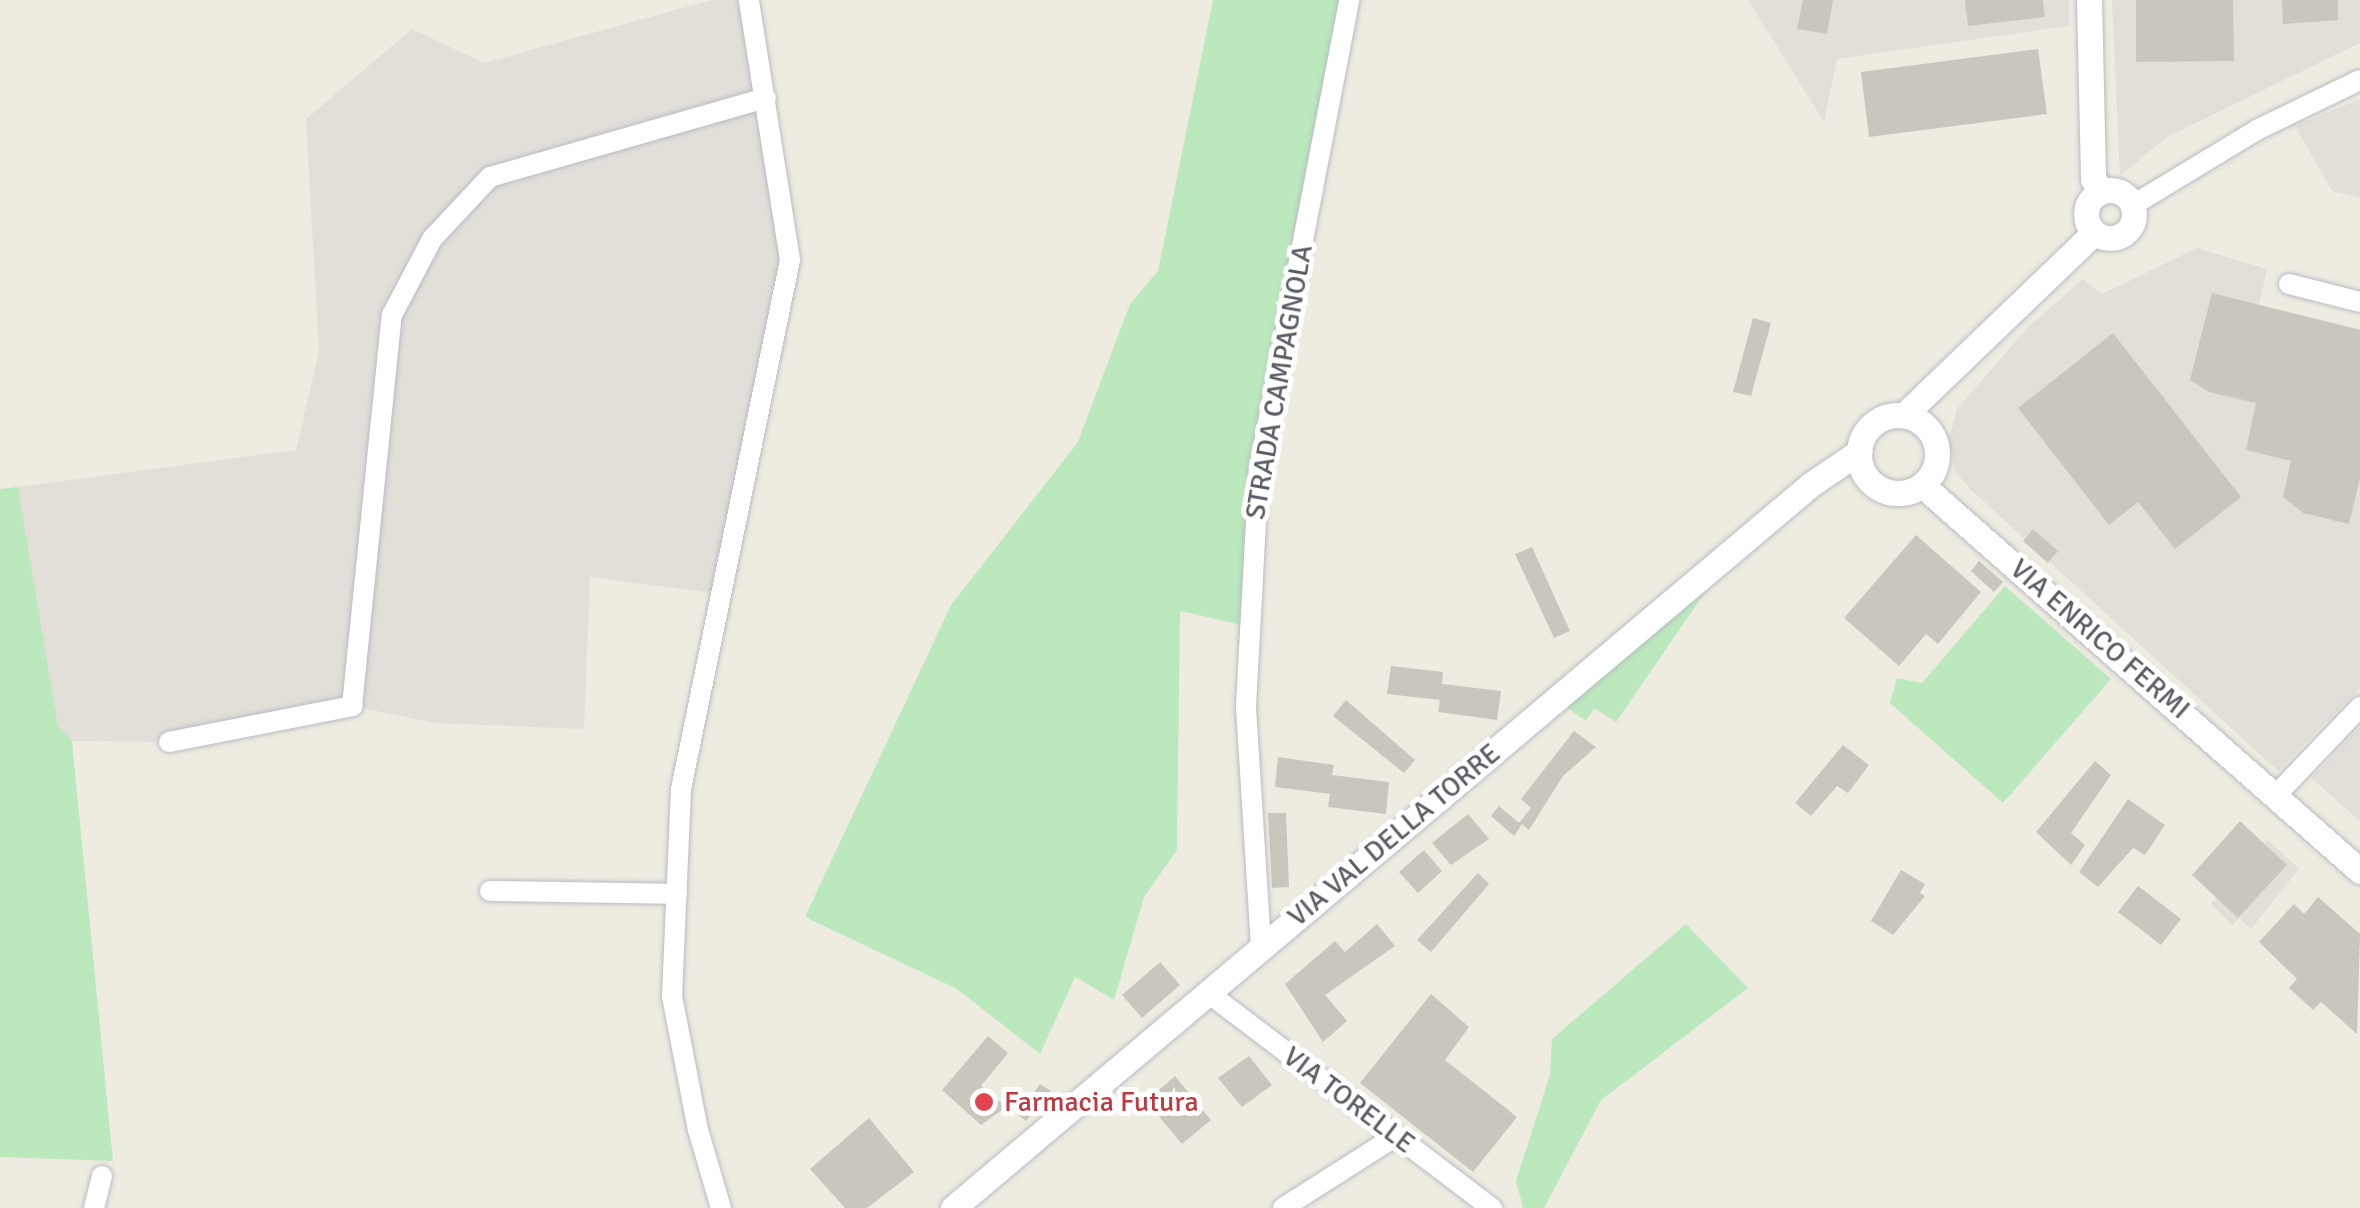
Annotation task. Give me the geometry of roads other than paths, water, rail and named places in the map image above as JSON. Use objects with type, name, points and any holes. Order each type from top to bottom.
[{"type":"street","points":[[721,1208],[698,1130],[672,996],[692,730],[790,260],[749,0]]},
{"type":"street","name":"STRADA CAMPAGNOLA","points":[[1261,946],[1246,706],[1260,469],[1349,0]]},
{"type":"street","points":[[2089,0],[2094,179],[2102,191],[2124,194],[2133,206]]},
{"type":"street","points":[[2094,233],[2110,238],[2126,233],[2133,206],[2258,130],[2360,80]]},
{"type":"street","points":[[169,742],[352,706],[392,316],[432,239],[490,177],[766,98]]},
{"type":"street","points":[[2094,233],[2086,210],[2102,191]]},
{"type":"street","points":[[1869,480],[1860,450],[1880,419],[1904,415],[2094,233]]},
{"type":"street","points":[[2288,284],[2360,302]]},
{"type":"street","points":[[1839,468],[1889,492],[1922,485],[1938,454],[1931,432],[1936,383]]},
{"type":"street","points":[[1904,415],[1931,432]]},
{"type":"street","name":"VIA VAL DELLA TORRE","points":[[953,1208],[1810,485],[1860,450]]},
{"type":"street","name":"VIA ENRICO FERMI","points":[[1922,485],[2360,870]]},
{"type":"street","points":[[2276,794],[2360,707]]},
{"type":"street","points":[[490,891],[677,894]]},
{"type":"street","name":"VIA TORELLE","points":[[1207,992],[1492,1208]]},
{"type":"street","points":[[1283,1208],[1396,1136]]},
{"type":"street","points":[[94,1208],[102,1176]]},
{"type":"place","name":"Farmacia Futura","points":[[984,1102]]}]
